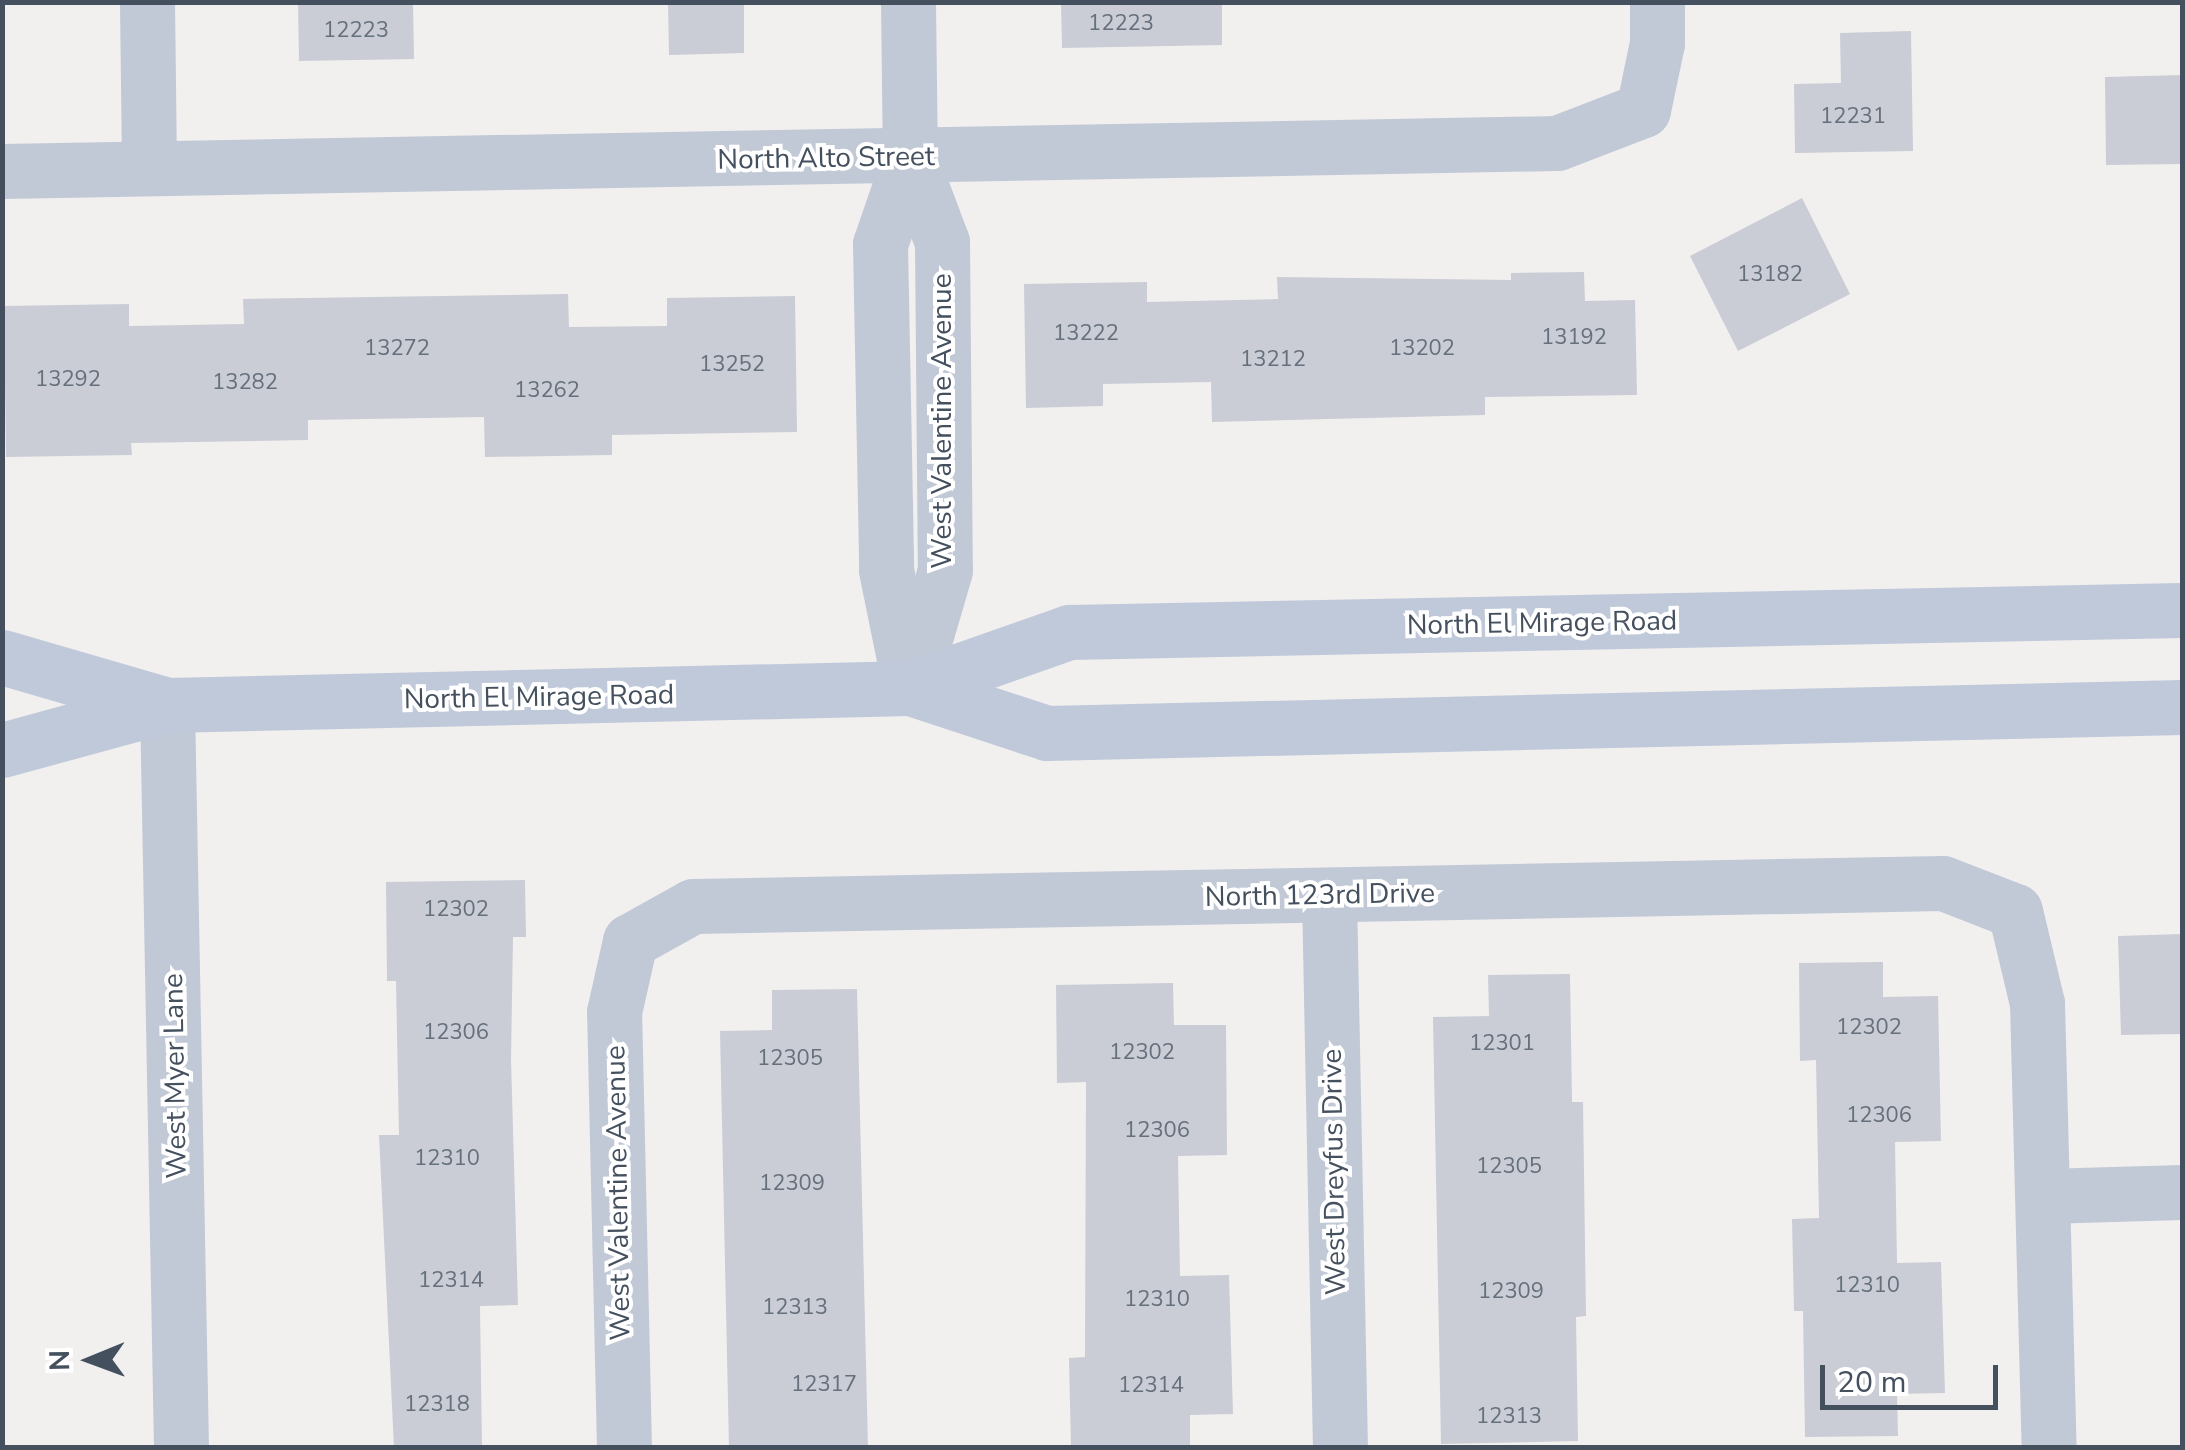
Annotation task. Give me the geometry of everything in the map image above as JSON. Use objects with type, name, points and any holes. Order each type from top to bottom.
[{"type":"main road","name":"North El Mirage Road","points":[[2,750],[168,705],[910,688],[1069,632],[2182,610]]},
{"type":"main road","name":"North El Mirage Road","points":[[2,657],[168,705]]},
{"type":"main road","name":"North El Mirage Road","points":[[910,688],[1048,733],[2182,707]]},
{"type":"street","points":[[148,2],[149,166]]},
{"type":"street","name":"West Valentine Avenue","points":[[908,2],[910,157],[880,244],[886,570],[910,688]]},
{"type":"street","name":"North Alto Street","points":[[2,170],[1557,143],[1642,110],[1657,43],[1657,2]]},
{"type":"street","name":"West Myer Lane","points":[[168,705],[181,1448]]},
{"type":"street","name":"North 123rd Drive","points":[[630,941],[693,906],[1943,883],[2015,911],[2037,1003],[2044,1196]]},
{"type":"street","name":"West Dreyfus Drive","points":[[1328,896],[1340,1448]]},
{"type":"street","name":"West Valentine Avenue","points":[[624,1448],[614,1012],[630,941]]},
{"type":"street","points":[[2049,1448],[2044,1196],[2182,1192]]},
{"type":"building","points":[[298,2],[413,2],[414,59],[299,61]]},
{"type":"building","points":[[668,2],[744,2],[744,53],[669,55]]},
{"type":"building","points":[[1061,2],[1222,2],[1222,45],[1062,48]]},
{"type":"building","points":[[1911,31],[1913,151],[1795,153],[1794,84],[1841,83],[1840,33]]},
{"type":"building","points":[[2182,75],[2182,164],[2106,165],[2105,77]]},
{"type":"building","points":[[1802,198],[1850,294],[1738,351],[1690,256]]},
{"type":"building","points":[[1584,272],[1585,301],[1635,300],[1637,395],[1485,397],[1485,415],[1212,422],[1211,382],[1103,384],[1103,406],[1026,408],[1024,284],[1147,282],[1147,302],[1278,299],[1277,277],[1511,280],[1511,273]]},
{"type":"building","points":[[568,294],[569,327],[667,326],[667,298],[795,296],[797,432],[612,435],[612,455],[485,457],[484,417],[308,420],[308,440],[131,443],[132,455],[6,457],[4,306],[129,304],[129,326],[244,324],[243,299]]},
{"type":"building","points":[[525,880],[526,937],[513,937],[511,1059],[518,1305],[480,1306],[482,1448],[394,1448],[379,1135],[399,1135],[396,981],[387,981],[386,882]]},
{"type":"building","points":[[2182,934],[2182,1034],[2121,1035],[2118,936]]},
{"type":"building","points":[[1883,962],[1883,997],[1938,996],[1941,1141],[1895,1142],[1897,1263],[1941,1262],[1945,1393],[1897,1394],[1898,1436],[1805,1437],[1803,1311],[1794,1311],[1792,1219],[1819,1218],[1816,1060],[1800,1061],[1799,963]]},
{"type":"building","points":[[1570,974],[1572,1102],[1583,1102],[1586,1316],[1576,1317],[1578,1441],[1441,1444],[1433,1017],[1489,1016],[1488,975]]},
{"type":"building","points":[[1173,983],[1174,1025],[1226,1025],[1227,1155],[1178,1156],[1180,1276],[1229,1275],[1233,1414],[1190,1415],[1190,1448],[1071,1448],[1069,1358],[1085,1357],[1086,1082],[1057,1083],[1056,985]]},
{"type":"building","points":[[857,989],[868,1448],[729,1448],[720,1031],[772,1030],[772,990]]}]
